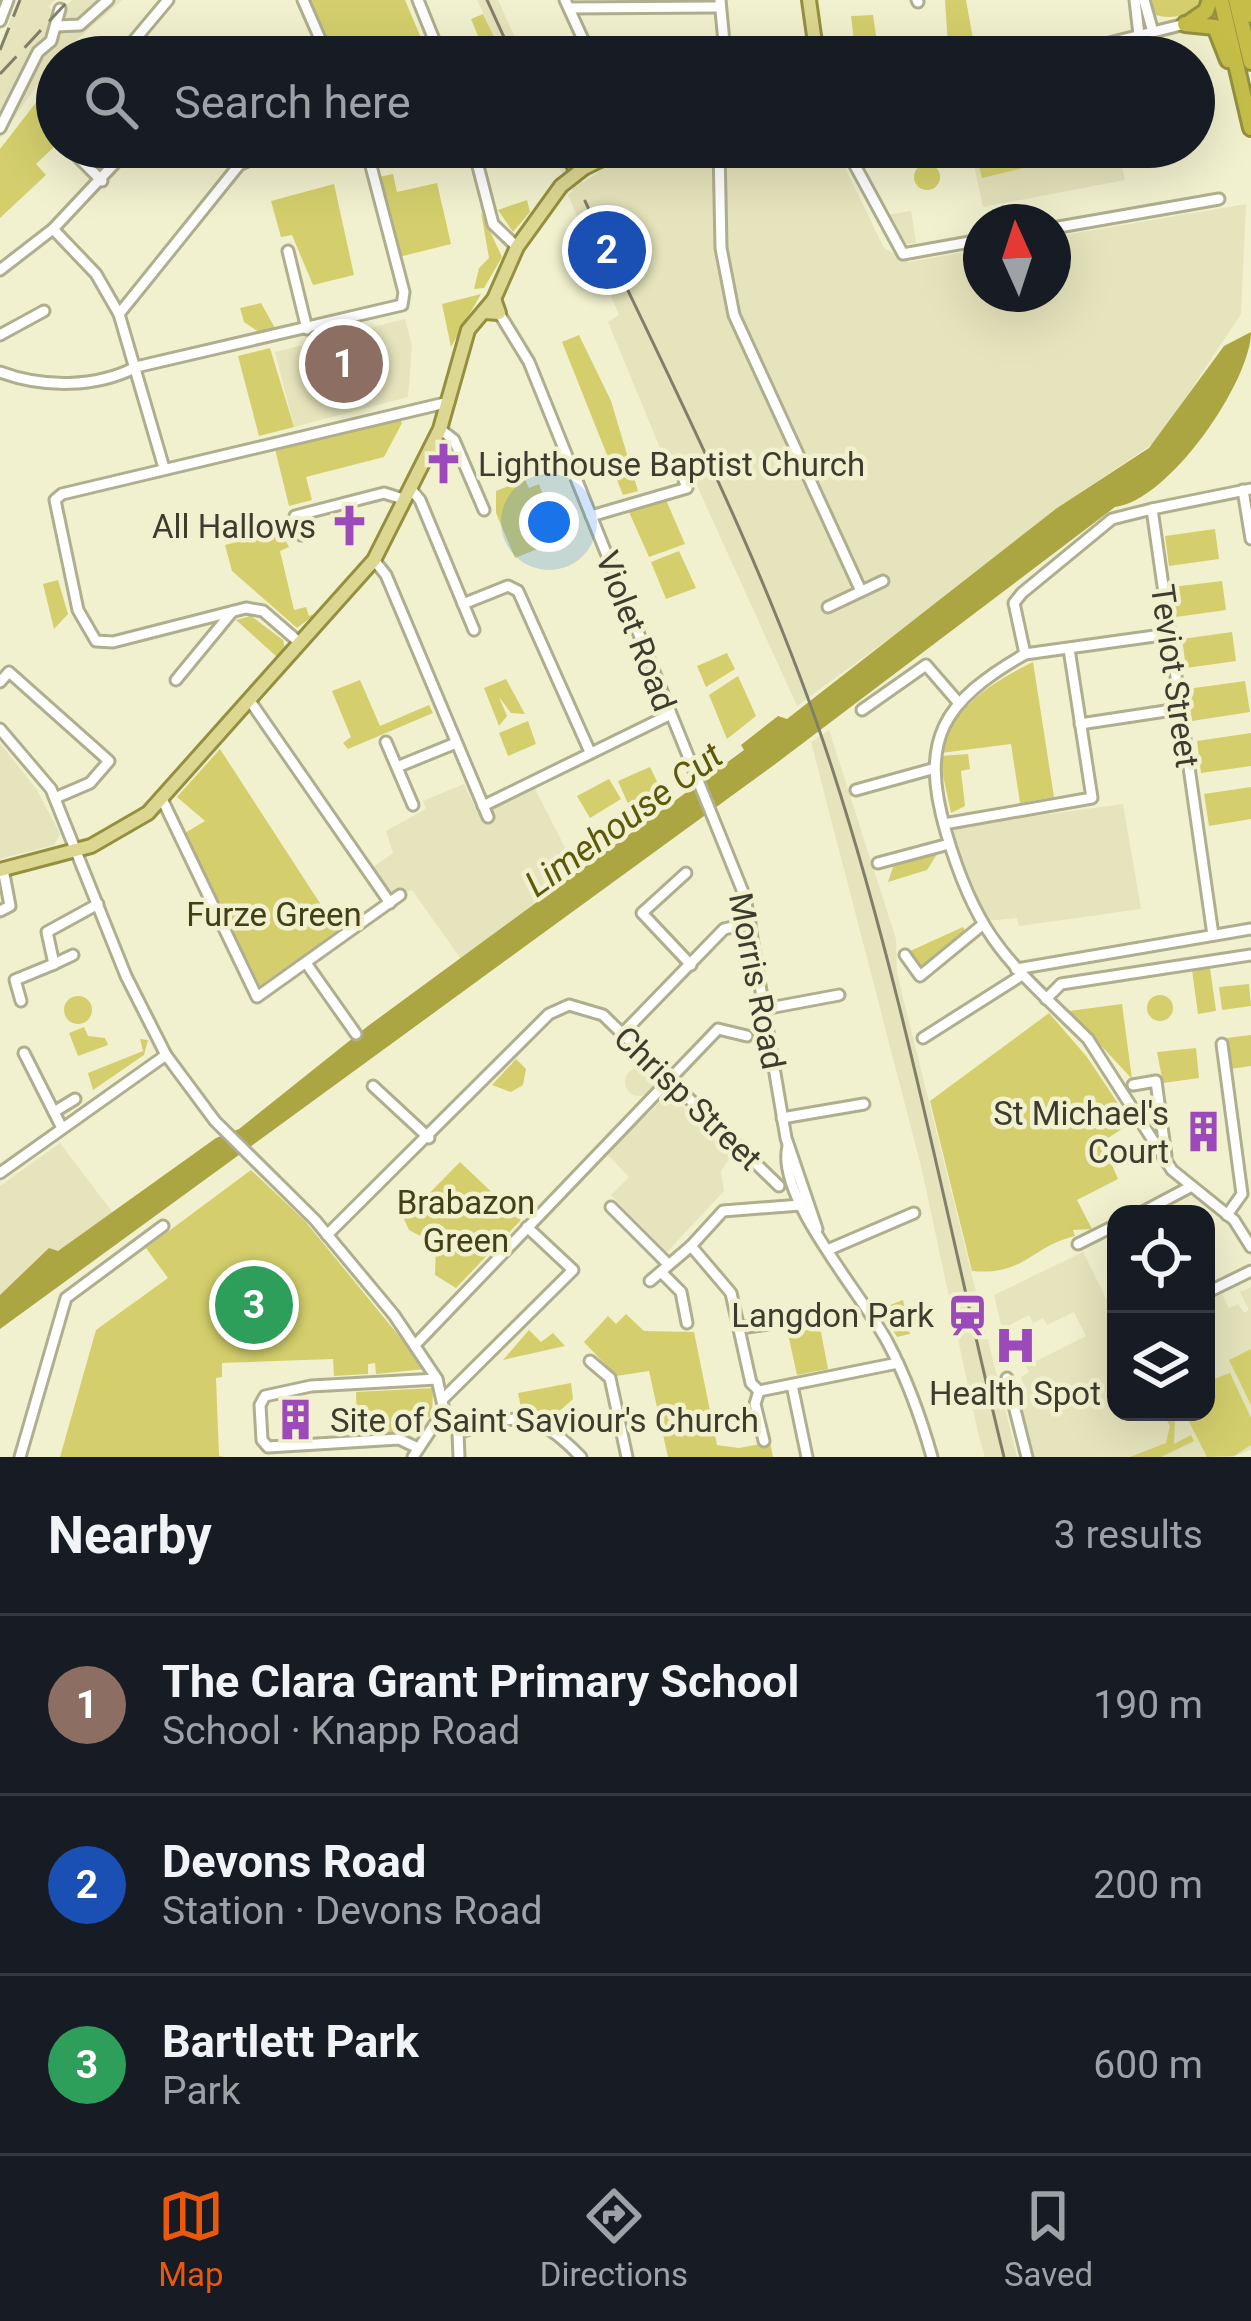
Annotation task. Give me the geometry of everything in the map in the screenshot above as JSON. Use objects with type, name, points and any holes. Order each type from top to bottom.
[{"type":"highway","points":[[1185,24],[1199,18],[1210,0]]},
{"type":"highway","points":[[1221,0],[1251,128]]},
{"type":"highway","points":[[1236,0],[1251,62]]},
{"type":"highway","points":[[1248,0],[1251,15]]},
{"type":"highway","points":[[1185,24],[1210,24],[1218,32],[1247,111]]},
{"type":"main road","points":[[809,0],[812,36]]},
{"type":"main road","points":[[1,869],[116,836],[162,799],[374,560],[440,429],[468,330],[493,308],[517,247],[561,186],[586,168]]},
{"type":"street","points":[[0,21],[8,0]]},
{"type":"street","points":[[56,26],[80,25],[106,0]]},
{"type":"street","points":[[139,36],[168,0]]},
{"type":"street","points":[[303,0],[319,36]]},
{"type":"street","points":[[418,0],[433,36]]},
{"type":"street","points":[[1135,0],[1139,35]]},
{"type":"street","points":[[1144,0],[1153,32]]},
{"type":"street","points":[[581,36],[567,4],[718,3],[724,36]]},
{"type":"street","points":[[53,36],[60,9]]},
{"type":"street","points":[[1135,36],[1185,24]]},
{"type":"street","points":[[0,128],[36,56]]},
{"type":"street","points":[[89,168],[102,181]]},
{"type":"street","points":[[0,270],[53,229],[113,168]]},
{"type":"street","points":[[119,314],[237,168]]},
{"type":"street","points":[[0,372],[22,380],[90,382],[402,305],[404,292],[372,168]]},
{"type":"street","points":[[478,168],[493,224],[517,247]]},
{"type":"street","points":[[719,168],[721,248],[734,315],[861,591]]},
{"type":"street","points":[[856,168],[903,254],[963,243]]},
{"type":"street","points":[[1071,225],[1219,199]]},
{"type":"street","points":[[53,229],[100,280],[119,314],[164,468]]},
{"type":"street","points":[[288,251],[307,329]]},
{"type":"street","name":"Violet Road","points":[[493,308],[523,348],[711,820]]},
{"type":"street","points":[[0,335],[44,311]]},
{"type":"street","points":[[301,643],[263,611],[232,612],[113,642],[95,641],[78,610],[53,504],[62,494],[449,402]]},
{"type":"street","points":[[440,429],[454,440],[484,510]]},
{"type":"street","points":[[591,516],[687,488]]},
{"type":"street","points":[[1025,654],[1014,603],[1112,519],[1247,490],[1251,539]]},
{"type":"street","points":[[301,535],[296,516],[384,493],[406,493],[420,500],[474,630]]},
{"type":"street","name":"Teviot Street","points":[[1152,509],[1213,935]]},
{"type":"street","points":[[374,560],[386,575],[485,812],[590,752],[669,715]]},
{"type":"street","points":[[828,607],[883,581]]},
{"type":"street","points":[[463,604],[508,586],[518,591],[590,752]]},
{"type":"street","points":[[176,680],[232,612]]},
{"type":"street","points":[[1169,634],[1025,654],[958,702],[944,723],[932,769],[950,844],[981,926],[1019,972],[1088,1039],[1166,1162],[1227,1215],[1251,1246]]},
{"type":"street","points":[[944,824],[1092,798],[1069,649]]},
{"type":"street","points":[[862,710],[926,665],[958,702]]},
{"type":"street","points":[[0,682],[9,671],[109,761],[90,783],[56,798]]},
{"type":"street","points":[[250,701],[390,904]]},
{"type":"street","points":[[1080,724],[1179,709]]},
{"type":"street","points":[[0,729],[56,798],[166,1055],[225,1130],[327,1234],[416,1344],[437,1379],[444,1398],[439,1424],[415,1453],[399,1439],[274,1447],[262,1440],[260,1405],[266,1396],[336,1384],[437,1379]]},
{"type":"street","points":[[386,742],[412,805]]},
{"type":"street","points":[[397,767],[456,742]]},
{"type":"street","points":[[856,790],[932,769]]},
{"type":"street","points":[[162,799],[257,997],[400,895]]},
{"type":"street","name":"Morris Road","points":[[711,820],[745,897],[798,1188]]},
{"type":"street","points":[[878,863],[950,844]]},
{"type":"street","points":[[0,911],[10,906],[1,869]]},
{"type":"street","points":[[686,873],[641,914],[691,964]]},
{"type":"street","points":[[53,964],[47,932],[98,904]]},
{"type":"street","points":[[622,1034],[724,929],[751,923]]},
{"type":"street","points":[[905,955],[913,972],[922,975],[981,926]]},
{"type":"street","points":[[923,1038],[1019,972],[1251,929]]},
{"type":"street","points":[[21,1001],[15,980],[73,955]]},
{"type":"street","points":[[1046,999],[1061,984],[1251,955]]},
{"type":"street","points":[[306,963],[356,1034]]},
{"type":"street","points":[[764,1009],[839,995]]},
{"type":"street","name":"Chrisp Street","points":[[429,1138],[550,1014],[569,1005],[595,1010],[779,1186]]},
{"type":"street","points":[[416,1344],[718,1029],[747,1036]]},
{"type":"street","points":[[1222,1044],[1242,1194],[1227,1215]]},
{"type":"street","points":[[24,1053],[62,1128]]},
{"type":"street","points":[[0,1173],[166,1055]]},
{"type":"street","points":[[1133,1085],[1156,1081],[1166,1162]]},
{"type":"street","points":[[327,1234],[429,1138],[373,1086]]},
{"type":"street","points":[[54,1112],[75,1099]]},
{"type":"street","points":[[782,1118],[864,1104]]},
{"type":"street","points":[[1142,1124],[1161,1115]]},
{"type":"street","points":[[1155,1205],[1190,1187]]},
{"type":"street","name":"Chrisp Street","points":[[798,1188],[817,1229],[898,1363],[932,1457]]},
{"type":"street","points":[[650,1281],[723,1211],[804,1204]]},
{"type":"street","points":[[611,1207],[681,1292],[687,1323]]},
{"type":"street","points":[[830,1249],[914,1213]]},
{"type":"street","points":[[20,1457],[66,1298],[163,1226]]},
{"type":"street","points":[[444,1398],[573,1270],[527,1227]]},
{"type":"street","points":[[1080,1238],[1107,1228]]},
{"type":"street","points":[[692,1243],[728,1286],[751,1383],[759,1391]]},
{"type":"street","points":[[1215,1288],[1251,1270]]},
{"type":"street","points":[[740,1328],[768,1324]]},
{"type":"street","points":[[590,1361],[610,1378],[627,1457]]},
{"type":"street","points":[[759,1391],[898,1363]]},
{"type":"street","points":[[1007,1378],[1027,1457]]},
{"type":"street","points":[[792,1384],[807,1457]]},
{"type":"street","points":[[759,1391],[755,1404],[764,1441]]},
{"type":"street","points":[[459,1457],[458,1432],[530,1417],[550,1425],[581,1457]]},
{"type":"shaded area","points":[[18,0],[55,0],[48,7],[57,12],[73,0],[122,0],[81,36],[36,36],[36,87],[0,138],[0,46]]},
{"type":"shaded area","points":[[477,0],[498,0],[514,36],[494,36]]},
{"type":"shaded area","points":[[559,168],[576,168],[583,183],[604,168],[845,168],[884,248],[909,262],[963,252],[963,312],[1071,312],[1071,234],[1246,204],[1241,314],[1157,441],[1057,508],[797,706],[683,455],[665,460],[608,322],[619,315],[568,195],[573,191]]},
{"type":"shaded area","points":[[975,168],[1122,168],[1125,180],[982,204]]},
{"type":"shaded area","points":[[911,211],[916,243],[906,244],[887,215]]},
{"type":"shaded area","points":[[405,319],[412,346],[408,397],[294,427],[275,352]]},
{"type":"shaded area","points":[[1251,332],[1237,379],[1222,407],[1182,462],[1159,484],[1115,507],[774,765],[0,1329],[0,1295],[49,1248],[58,1251],[216,1138],[239,1129],[368,1026],[744,750],[741,745],[778,716],[787,719],[1057,508],[1149,448],[1224,346]]},
{"type":"shaded area","points":[[829,730],[896,939],[897,973],[1017,1457],[985,1457],[978,1433],[922,1170],[811,742]]},
{"type":"shaded area","points":[[0,743],[37,790],[60,834],[54,845],[0,859]]},
{"type":"shaded area","points":[[464,784],[479,815],[534,787],[577,871],[461,959],[412,890],[393,896],[373,867],[393,853],[386,831],[426,809],[423,801]]},
{"type":"shaded area","points":[[1123,804],[1141,909],[1019,926],[1017,918],[986,921],[962,874],[953,827]]},
{"type":"shaded area","points":[[639,1068],[649,1072],[653,1082],[649,1092],[639,1096],[629,1092],[625,1082],[629,1072]]},
{"type":"shaded area","points":[[669,1093],[732,1155],[721,1171],[724,1191],[667,1252],[611,1195],[629,1177],[607,1154]]},
{"type":"shaded area","points":[[60,1143],[113,1213],[0,1295],[0,1186]]},
{"type":"shaded area","points":[[1083,1252],[1107,1300],[1107,1421],[1215,1421],[1215,1298],[1222,1294],[1229,1308],[1238,1304],[1244,1313],[1249,1310],[1240,1292],[1251,1287],[1251,1450],[1233,1457],[1034,1457],[1019,1398],[1026,1390],[1021,1377],[1029,1372],[1026,1366],[1086,1336],[1074,1312],[1047,1325],[1043,1318],[1033,1323],[1029,1315],[1002,1329],[994,1295]]},
{"type":"green space","points":[[309,0],[405,0],[420,36],[325,36]]},
{"type":"green space","points":[[945,0],[966,0],[972,36],[947,36]]},
{"type":"green space","points":[[1149,0],[1200,0],[1186,14],[1166,17],[1153,14]]},
{"type":"green space","points":[[483,14],[494,36],[478,36],[471,19]]},
{"type":"green space","points":[[873,15],[876,36],[853,36],[851,16]]},
{"type":"green space","points":[[36,103],[36,168],[46,175],[0,218],[0,149]]},
{"type":"green space","points":[[918,168],[939,172],[939,182],[932,189],[922,189],[915,182]]},
{"type":"green space","points":[[979,168],[1023,168],[982,178]]},
{"type":"green space","points":[[393,174],[397,192],[437,183],[451,244],[399,257],[379,177]]},
{"type":"green space","points":[[334,184],[354,275],[313,285],[292,235],[281,237],[271,201]]},
{"type":"green space","points":[[527,200],[530,212],[513,232],[498,210]]},
{"type":"green space","points":[[481,212],[502,257],[484,288],[474,289],[479,268],[489,258]]},
{"type":"green space","points":[[481,294],[451,347],[442,304]]},
{"type":"green space","points":[[261,303],[275,328],[259,332],[244,322],[240,308]]},
{"type":"green space","points":[[579,335],[611,401],[638,491],[623,495],[562,342]]},
{"type":"green space","points":[[270,348],[294,427],[259,436],[238,356]]},
{"type":"green space","points":[[398,417],[402,423],[384,457],[306,477],[312,500],[289,506],[275,449]]},
{"type":"green space","points":[[525,479],[529,488],[539,484],[560,540],[515,558],[496,513],[496,491]]},
{"type":"green space","points":[[666,500],[685,544],[649,557],[629,512]]},
{"type":"green space","points":[[1215,529],[1219,559],[1169,566],[1165,536]]},
{"type":"green space","points":[[280,531],[289,547],[280,551],[294,610],[306,607],[309,616],[317,613],[297,628],[232,571],[225,545]]},
{"type":"green space","points":[[679,551],[696,588],[666,599],[651,562]]},
{"type":"green space","points":[[58,580],[68,614],[54,629],[43,584]]},
{"type":"green space","points":[[1222,581],[1226,610],[1176,617],[1172,587]]},
{"type":"green space","points":[[251,616],[283,640],[285,649],[277,657],[236,620]]},
{"type":"green space","points":[[1232,632],[1236,661],[1186,668],[1182,639]]},
{"type":"green space","points":[[727,653],[735,669],[706,687],[697,666]]},
{"type":"green space","points":[[1033,662],[1054,797],[1020,803],[1011,744],[941,753],[964,709],[989,687]]},
{"type":"green space","points":[[738,676],[756,716],[727,739],[709,695]]},
{"type":"green space","points":[[506,679],[525,714],[511,713],[499,697],[507,716],[499,726],[484,688]]},
{"type":"green space","points":[[360,680],[380,726],[429,705],[433,713],[348,749],[343,743],[351,737],[332,691]]},
{"type":"green space","points":[[1245,681],[1250,712],[1192,721],[1187,689]]},
{"type":"green space","points":[[528,721],[536,744],[508,756],[499,733]]},
{"type":"green space","points":[[1251,733],[1251,766],[1201,773],[1197,741]]},
{"type":"green space","name":"Furze Green","points":[[220,749],[338,931],[260,986],[185,833],[205,821],[177,797]]},
{"type":"green space","points":[[968,754],[970,769],[961,771],[965,806],[951,813],[939,756]]},
{"type":"green space","points":[[650,767],[665,798],[635,820],[618,781]]},
{"type":"green space","points":[[609,779],[621,799],[590,818],[577,796]]},
{"type":"green space","points":[[1251,787],[1251,819],[1209,826],[1204,794]]},
{"type":"green space","points":[[939,851],[927,870],[888,882],[894,864]]},
{"type":"green space","points":[[963,927],[966,933],[921,970],[908,952]]},
{"type":"green space","points":[[1210,968],[1216,1011],[1198,1014],[1192,970]]},
{"type":"green space","points":[[1249,984],[1251,1006],[1222,1010],[1219,987]]},
{"type":"green space","points":[[1160,995],[1173,1008],[1160,1021],[1147,1008]]},
{"type":"green space","points":[[78,996],[88,1000],[92,1010],[88,1020],[78,1024],[68,1020],[64,1010],[68,1000]]},
{"type":"green space","points":[[1122,1004],[1132,1079],[1069,1011]]},
{"type":"green space","name":"Langdon Park","points":[[1049,1013],[1087,1057],[1131,1123],[1102,1142],[1118,1179],[1077,1200],[1092,1229],[1073,1230],[1075,1236],[1016,1265],[972,1271],[930,1101]]},
{"type":"green space","points":[[84,1027],[88,1036],[105,1038],[108,1045],[78,1056],[69,1033]]},
{"type":"green space","points":[[1251,1035],[1251,1066],[1230,1069],[1226,1038]]},
{"type":"green space","points":[[140,1039],[148,1040],[144,1055],[93,1090],[88,1073],[143,1051]]},
{"type":"green space","points":[[1196,1048],[1199,1078],[1163,1083],[1157,1052]]},
{"type":"green space","points":[[516,1059],[526,1069],[523,1085],[511,1092],[492,1085]]},
{"type":"green space","name":"Brabazon Green","points":[[460,1162],[521,1220],[456,1288],[435,1275],[436,1244],[409,1230],[404,1219]]},
{"type":"green space","points":[[251,1170],[305,1221],[426,1369],[376,1374],[375,1363],[368,1364],[368,1374],[334,1376],[333,1359],[222,1363],[222,1377],[216,1378],[219,1456],[225,1457],[60,1457],[96,1330],[168,1278],[146,1248]]},
{"type":"green space","points":[[903,1300],[910,1334],[897,1337],[880,1309]]},
{"type":"green space","points":[[626,1314],[644,1331],[694,1332],[717,1445],[739,1448],[770,1442],[773,1457],[668,1457],[649,1371],[616,1376],[584,1342],[608,1316],[616,1324]]},
{"type":"green space","points":[[820,1327],[828,1369],[797,1375],[788,1334]]},
{"type":"green space","points":[[529,1330],[541,1342],[553,1333],[565,1346],[503,1360]]},
{"type":"green space","points":[[1251,1349],[1251,1405],[1229,1360]]},
{"type":"green space","points":[[1230,1373],[1251,1418],[1251,1445],[1234,1456],[1207,1457],[1189,1421],[1215,1421],[1215,1379]]},
{"type":"green space","points":[[571,1383],[573,1399],[555,1415],[521,1407],[518,1393]]},
{"type":"green space","points":[[433,1388],[432,1417],[394,1420],[394,1435],[357,1436],[356,1392]]},
{"type":"green space","points":[[1167,1421],[1175,1421],[1174,1444],[1191,1435],[1194,1441],[1161,1457],[1130,1457],[1166,1443]]},
{"type":"tram line","points":[[487,0],[503,36]]},
{"type":"tram line","points":[[585,201],[749,552],[832,768],[904,1024],[1004,1457]]},
{"type":"railway","points":[[0,50],[20,0]]},
{"type":"railway","points":[[0,74],[69,0]]},
{"type":"place","name":"Devons Road","points":[[607,250]]},
{"type":"place","name":"The Clara Grant Primary School","points":[[344,364]]},
{"type":"place","name":"Lighthouse Baptist Church","points":[[444,464]]},
{"type":"place","name":"All Hallows","points":[[350,526]]},
{"type":"place","name":"St Michael's Court","points":[[1203,1132]]},
{"type":"place","name":"Bartlett Park","points":[[254,1305]]},
{"type":"place","name":"Langdon Park","points":[[968,1315]]},
{"type":"place","name":"Health Spot","points":[[1015,1345]]},
{"type":"place","name":"Site of Saint Saviour's Church","points":[[296,1420]]},
{"type":"water label","name":"Limehouse Cut","points":[[624,820]]}]
